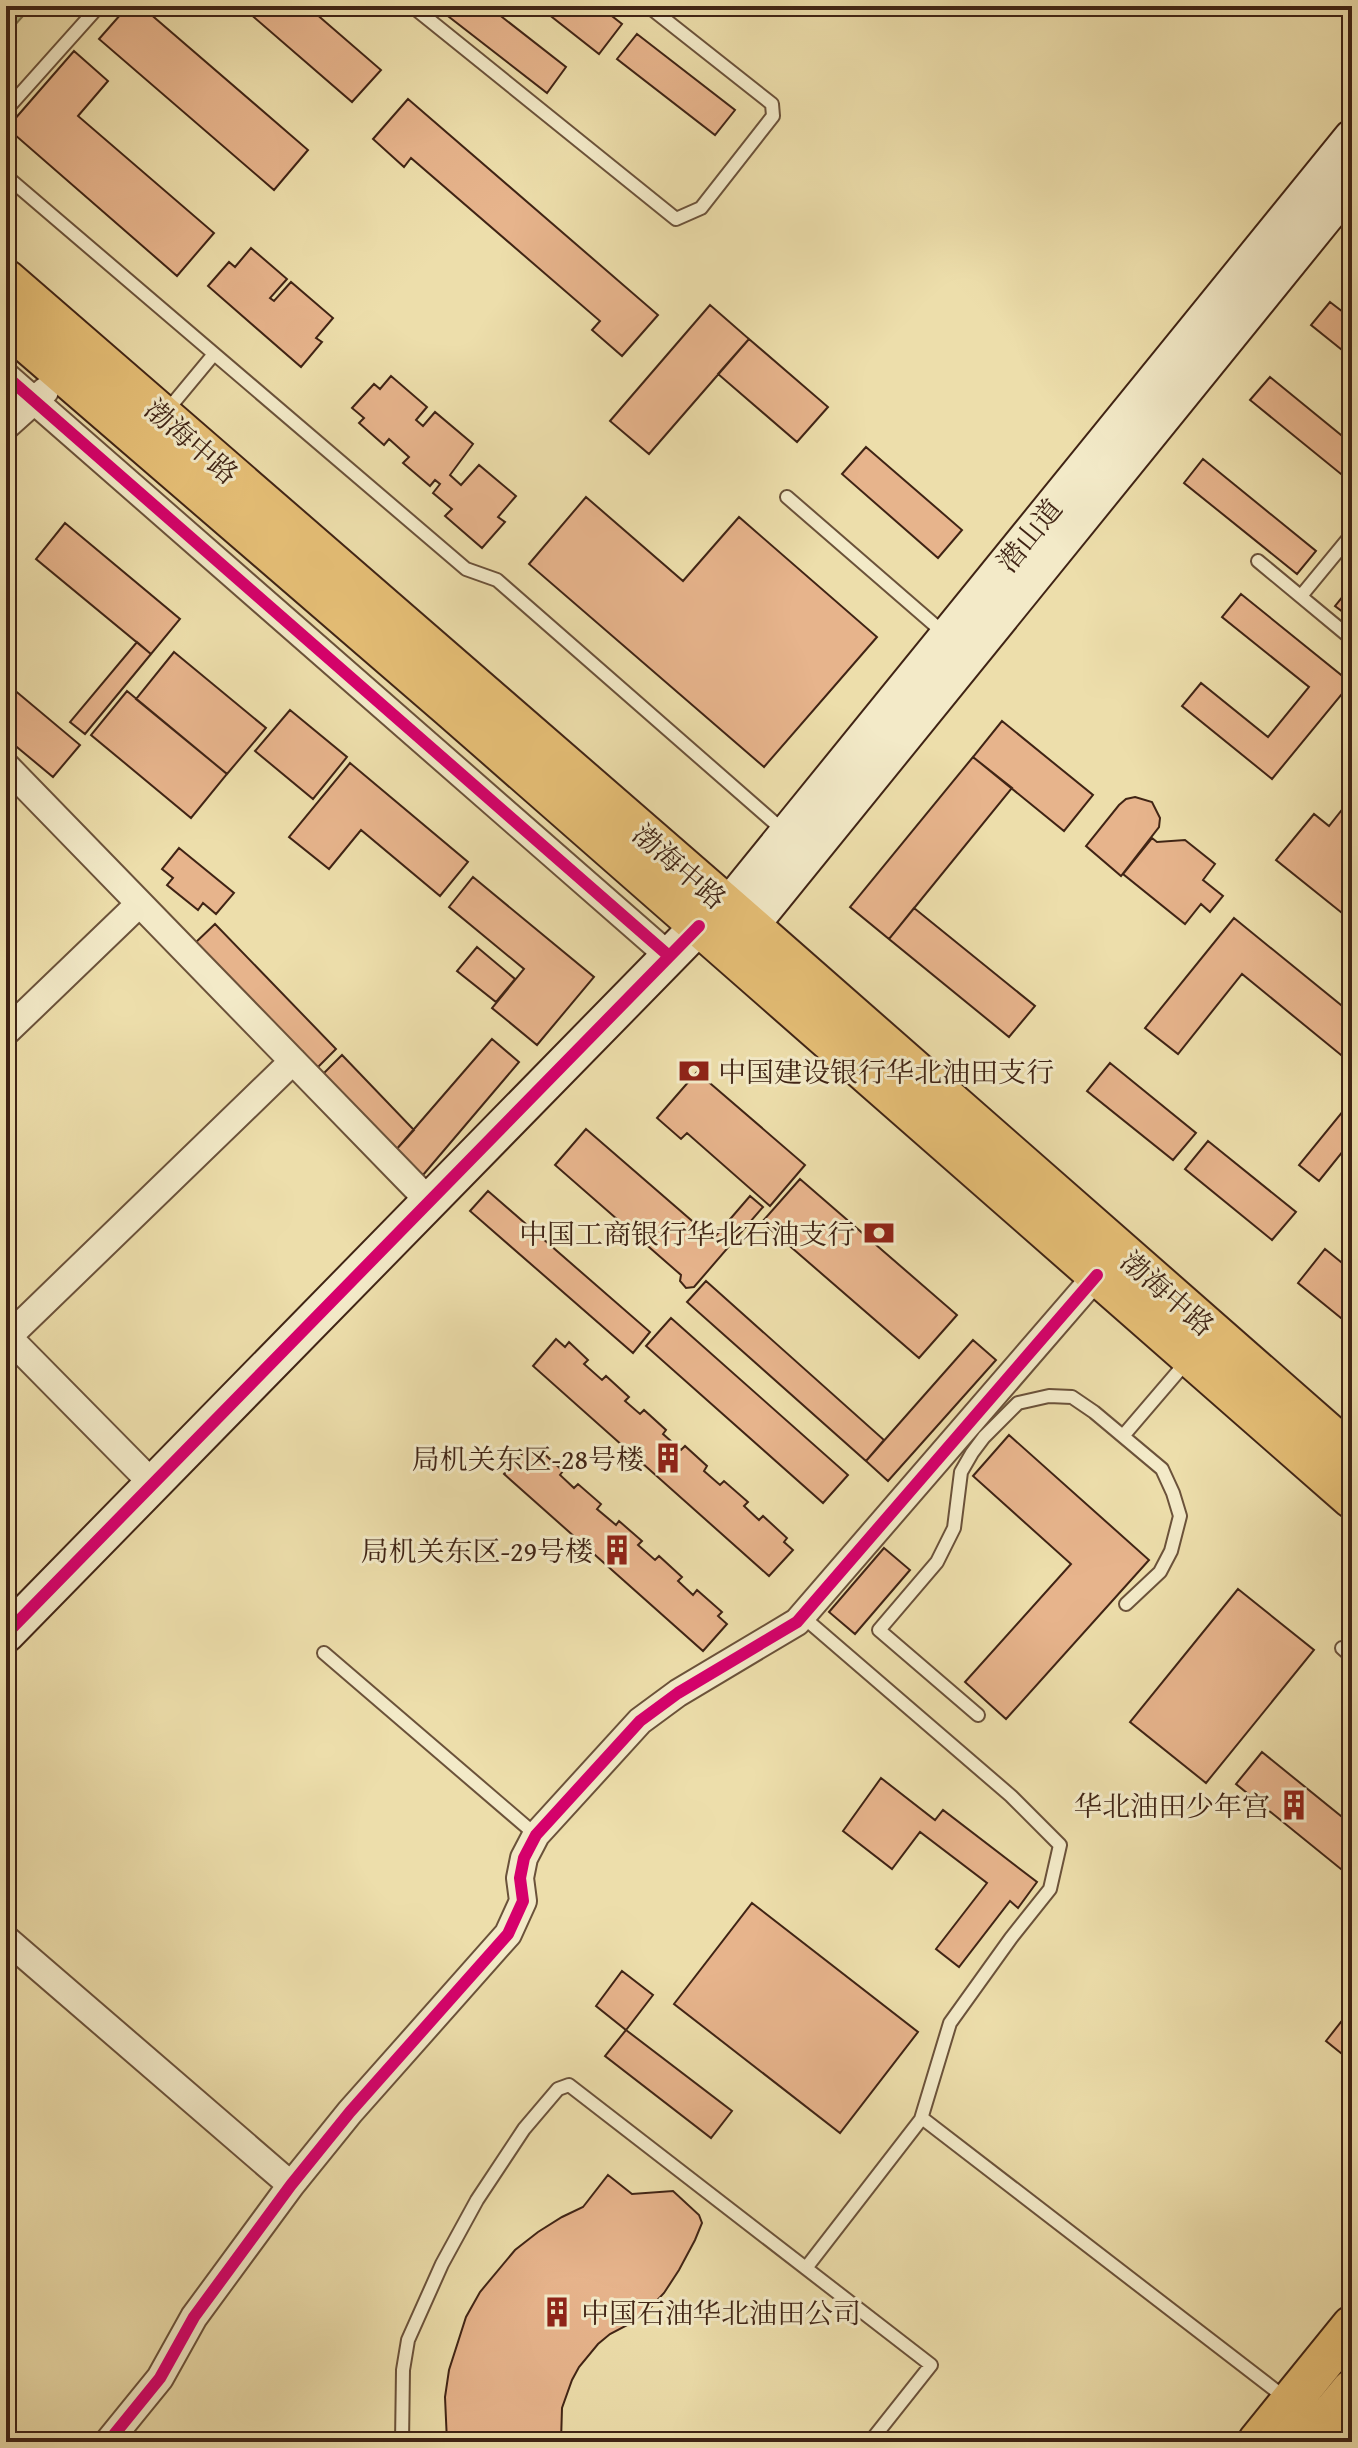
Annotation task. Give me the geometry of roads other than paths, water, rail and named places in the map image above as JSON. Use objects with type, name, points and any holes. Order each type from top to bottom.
[{"type":"main road","name":"潜山道","points":[[722,929],[787,834],[1352,138]]},
{"type":"main road","name":"潜山道","points":[[722,929],[1352,183]]},
{"type":"main road","name":"渤海中路","points":[[6,280],[162,415],[1097,1275],[1352,1498]]},
{"type":"main road","name":"渤海中路","points":[[6,324],[450,707],[722,929],[1352,1455]]},
{"type":"main road","points":[[6,1634],[669,956],[722,929]]},
{"type":"main road","points":[[1258,2442],[1352,2326]]},
{"type":"main road","points":[[1309,2442],[1352,2390]]},
{"type":"street","points":[[6,426],[63,374]]},
{"type":"street","points":[[6,376],[669,956]]},
{"type":"street","points":[[6,766],[429,1201]]},
{"type":"street","points":[[6,1032],[139,904]]},
{"type":"street","points":[[153,1484],[7,1337],[293,1061]]},
{"type":"street","points":[[108,2442],[160,2378],[194,2317],[291,2185],[350,2112],[508,1934],[523,1901],[520,1878],[524,1858],[536,1835],[640,1721],[678,1693],[797,1622],[1097,1275]]},
{"type":"street","points":[[6,1939],[291,2185]]},
{"type":"lane","points":[[6,110],[99,6]]},
{"type":"lane","points":[[412,6],[676,219],[701,208],[773,116],[772,104],[648,6]]},
{"type":"lane","points":[[6,176],[466,569],[497,580],[787,834]]},
{"type":"lane","points":[[162,415],[214,354]]},
{"type":"lane","points":[[787,497],[947,636]]},
{"type":"lane","points":[[1301,596],[1352,534]]},
{"type":"lane","points":[[1258,561],[1352,639]]},
{"type":"lane","points":[[1123,1436],[1190,1358]]},
{"type":"lane","points":[[978,1715],[879,1630],[937,1562],[954,1528],[961,1472],[984,1437],[1018,1403],[1049,1396],[1072,1397],[1162,1469],[1180,1516],[1171,1551],[1160,1572],[1126,1604]]},
{"type":"lane","points":[[802,1616],[1011,1796],[1060,1845],[1050,1889],[950,2023],[921,2119],[806,2268]]},
{"type":"lane","points":[[324,1653],[536,1835]]},
{"type":"lane","points":[[402,2442],[403,2370],[408,2340],[442,2264],[477,2200],[524,2129],[558,2089],[569,2085],[931,2365],[870,2442]]},
{"type":"lane","points":[[921,2119],[1291,2402]]},
{"type":"place","name":"中国建设银行华北油田支行","points":[[694,1071]]},
{"type":"place","name":"中国工商银行华北石油支行","points":[[879,1233]]},
{"type":"place","name":"局机关东区-28号楼","points":[[668,1458]]},
{"type":"place","name":"局机关东区-29号楼","points":[[617,1550]]},
{"type":"place","name":"华北油田少年宫","points":[[1294,1805]]},
{"type":"place","name":"中国石油华北油田公司","points":[[557,2312]]}]
